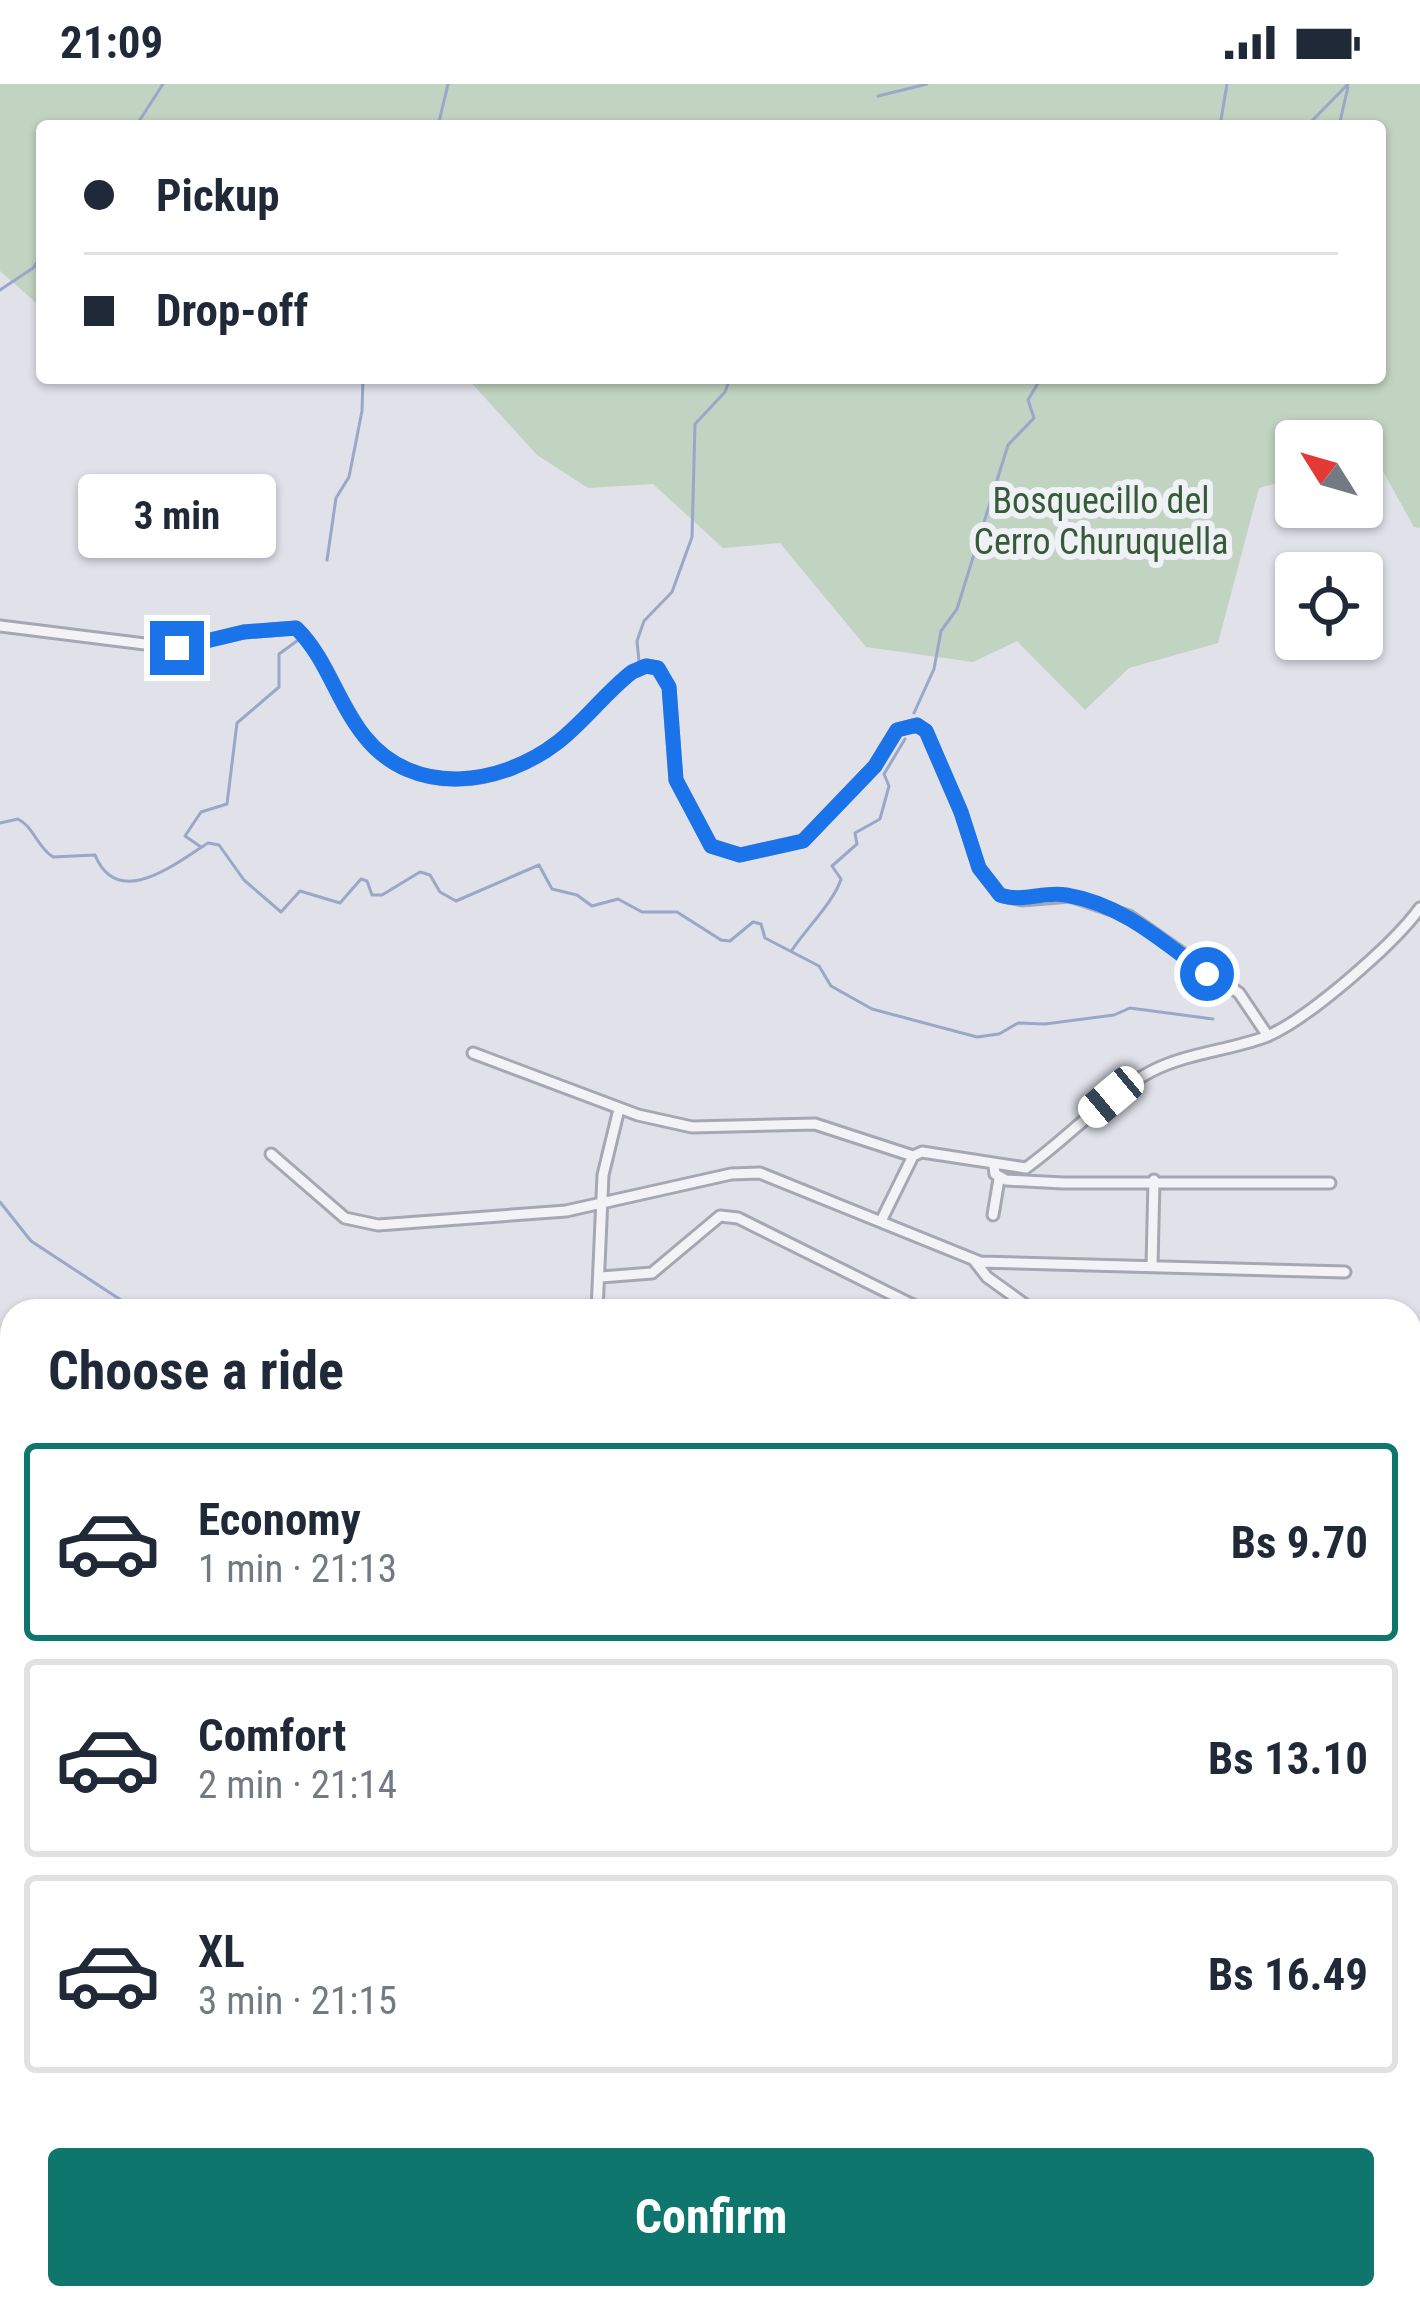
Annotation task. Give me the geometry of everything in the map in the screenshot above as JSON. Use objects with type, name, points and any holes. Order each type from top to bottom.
[{"type":"street","points":[[0,626],[177,648],[244,632],[296,628],[313,644],[341,703],[368,740],[389,760],[428,778],[475,781],[524,760],[554,745],[632,672],[646,666],[658,668],[669,687],[679,789],[711,846],[740,855],[803,841],[875,766],[897,730],[917,725],[926,731],[979,868],[1000,895],[1022,900],[1070,896],[1129,916],[1250,1003],[1268,1036]]},
{"type":"street","points":[[881,1221],[913,1156],[922,1152],[1027,1168],[1111,1097],[1151,1072],[1268,1036],[1374,956],[1420,908]]},
{"type":"street","points":[[473,1053],[619,1108],[692,1127],[815,1124],[913,1156]]},
{"type":"street","points":[[598,1299],[602,1205],[619,1108]]},
{"type":"street","points":[[271,1154],[322,1203],[361,1223],[602,1205],[731,1174],[760,1172],[973,1259],[996,1264],[1346,1272]]},
{"type":"street","points":[[993,1215],[999,1179],[994,1166]]},
{"type":"street","points":[[999,1179],[1063,1184],[1154,1180],[1330,1183]]},
{"type":"street","points":[[1152,1266],[1154,1180]]},
{"type":"street","points":[[601,1277],[652,1273],[720,1216],[738,1218],[901,1299]]},
{"type":"street","points":[[973,1259],[987,1277],[1017,1299]]},
{"type":"green space","name":"Bosquecillo del Cerro Churuquella","points":[[0,84],[1420,84],[1420,528],[1414,527],[1383,471],[1383,420],[1275,420],[1275,484],[1259,488],[1218,643],[1129,668],[1085,710],[1017,641],[973,662],[866,647],[780,543],[723,548],[653,484],[588,488],[537,455],[472,384],[1386,384],[1386,120],[36,120],[36,303],[0,271]]},
{"type":"waterway","points":[[140,120],[163,84]]},
{"type":"waterway","points":[[439,120],[448,84]]},
{"type":"waterway","points":[[878,96],[927,84]]},
{"type":"waterway","points":[[1221,120],[1227,84]]},
{"type":"waterway","points":[[1313,120],[1348,84]]},
{"type":"waterway","points":[[1340,120],[1348,87]]},
{"type":"waterway","points":[[0,290],[36,264]]},
{"type":"waterway","points":[[327,560],[336,498],[349,477],[363,384]]},
{"type":"waterway","points":[[639,661],[637,641],[644,621],[672,592],[692,537],[695,424],[728,384]]},
{"type":"waterway","points":[[914,713],[934,669],[941,631],[957,609],[1008,445],[1034,418],[1028,400],[1037,384]]},
{"type":"waterway","points":[[201,847],[185,836],[201,812],[227,804],[237,723],[279,687],[279,654],[301,638]]},
{"type":"waterway","points":[[792,950],[838,887],[841,879],[832,866],[857,844],[855,833],[880,819],[889,786],[884,774],[905,739]]},
{"type":"waterway","points":[[0,823],[18,819],[53,857],[95,855],[118,880],[148,878],[208,843],[219,845],[244,880],[281,912],[300,891],[340,903],[361,879],[367,881],[372,895],[382,895],[420,872],[430,875],[440,892],[456,901],[539,865],[552,889],[577,895],[592,906],[618,899],[642,912],[677,912],[730,941],[753,922],[761,924],[765,938],[819,966],[831,986],[872,1009],[977,1037],[999,1034],[1018,1023],[1114,1015],[1130,1008],[1213,1019]]},
{"type":"waterway","points":[[0,1202],[31,1241],[119,1299]]},
{"type":"route","points":[[177,648],[244,632],[296,628],[313,644],[341,703],[389,760],[428,778],[475,781],[554,745],[622,679],[646,666],[658,668],[669,687],[679,789],[702,834],[724,854],[803,841],[875,766],[897,730],[917,725],[926,731],[988,885],[1010,898],[1059,894],[1129,916],[1207,974]]}]
